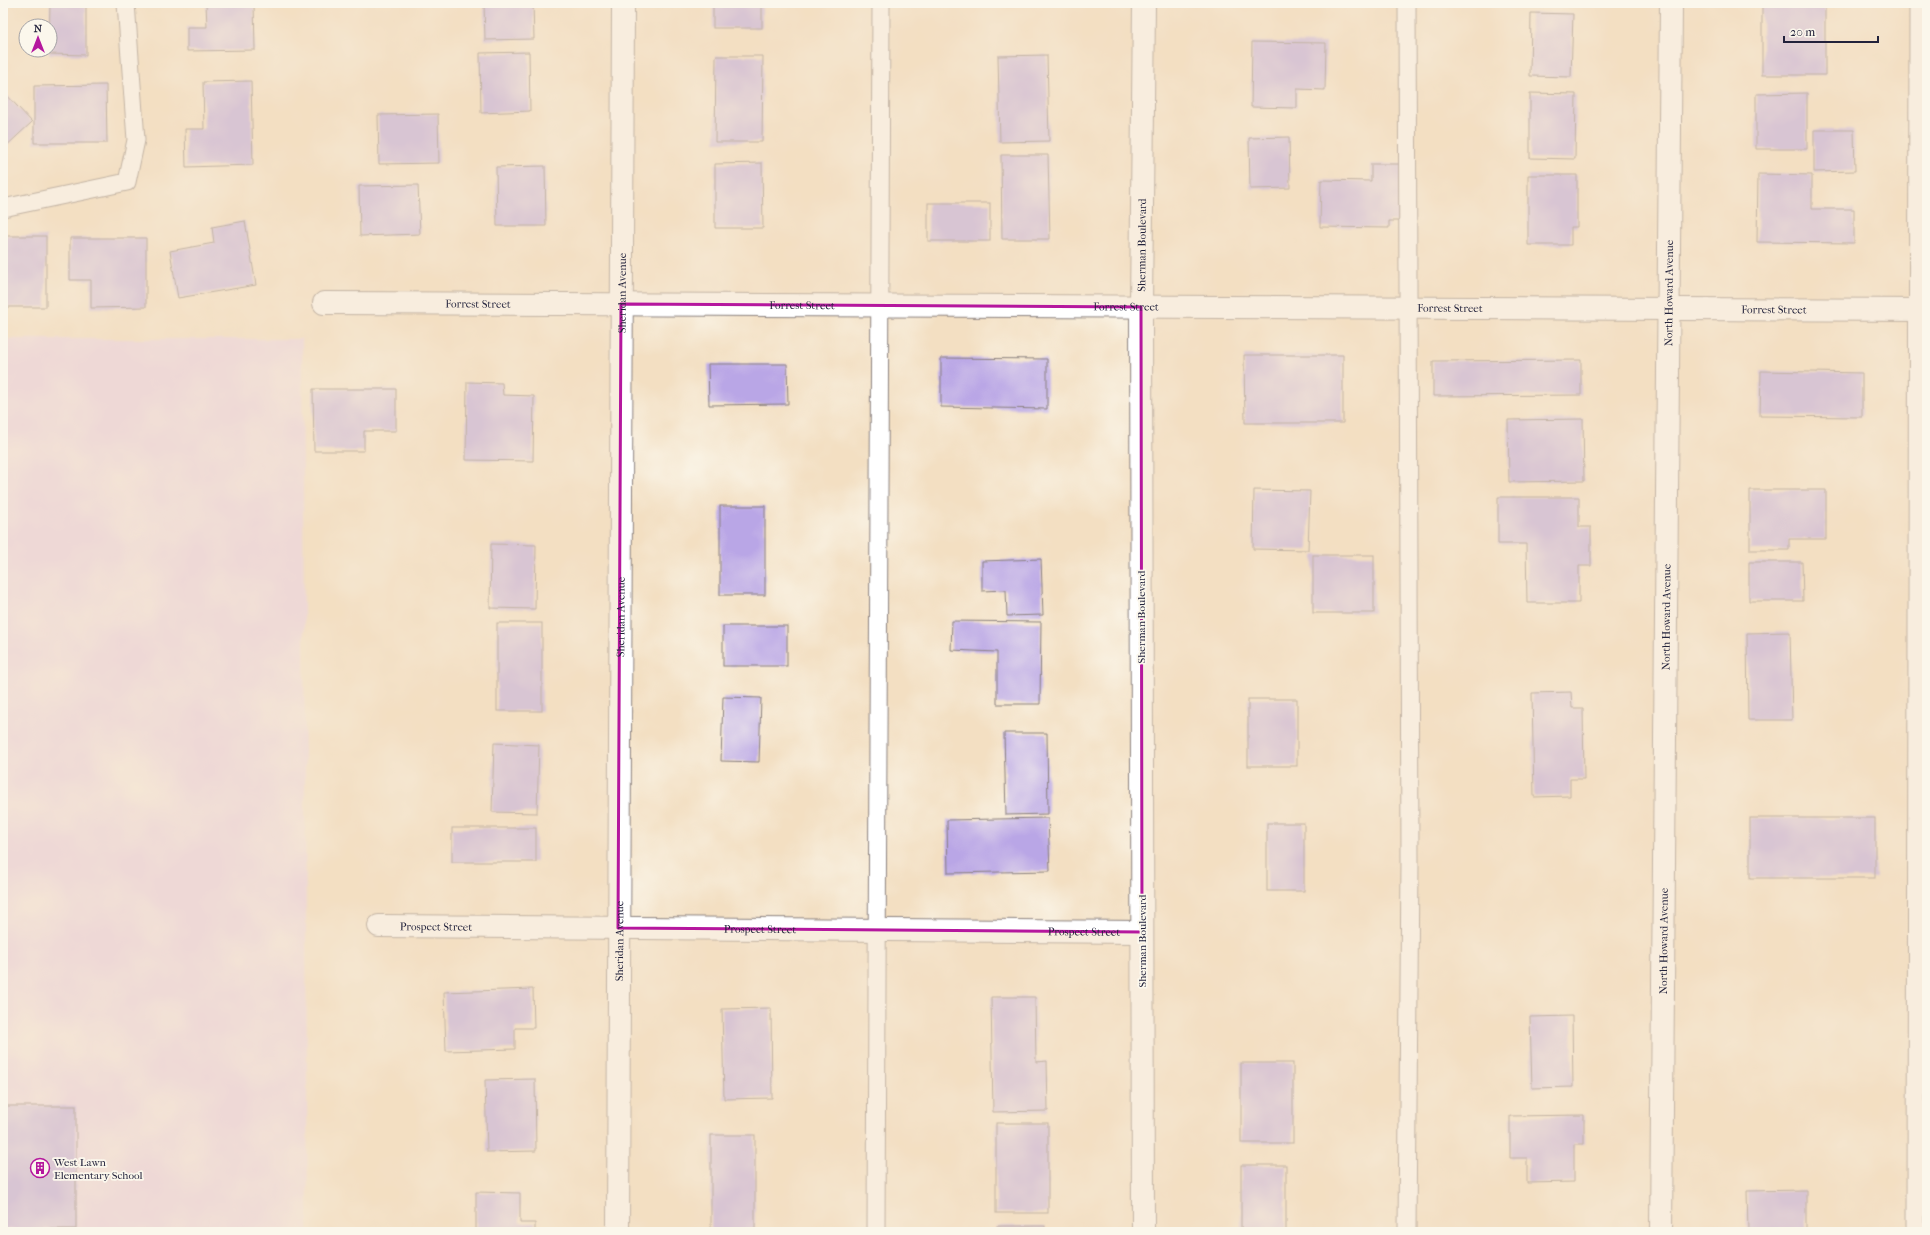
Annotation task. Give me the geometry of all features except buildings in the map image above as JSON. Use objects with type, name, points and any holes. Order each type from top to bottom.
[{"type":"street","name":"Sheridan Avenue","points":[[618,1232],[622,3]]},
{"type":"street","name":"Sherman Boulevard","points":[[1143,1232],[1141,307],[1144,3]]},
{"type":"street","name":"North Howard Avenue","points":[[1661,1232],[1671,3]]},
{"type":"street","name":"Forrest Street","points":[[324,303],[1922,310]]},
{"type":"street","name":"Prospect Street","points":[[379,926],[1142,932]]},
{"type":"lane","points":[[3,208],[127,182],[136,140],[126,3]]},
{"type":"lane","points":[[876,1232],[881,3]]},
{"type":"lane","points":[[1407,3],[1410,861],[1407,1232]]},
{"type":"lane","points":[[1916,1232],[1922,852],[1922,310],[1918,3]]},
{"type":"highlighted area","points":[[621,304],[1141,307],[1142,932],[618,928]]},
{"type":"shaded area","points":[[3,339],[302,339],[308,1232],[3,1232]]},
{"type":"place","name":"West Lawn Elementary School","points":[[40,1168]]}]
